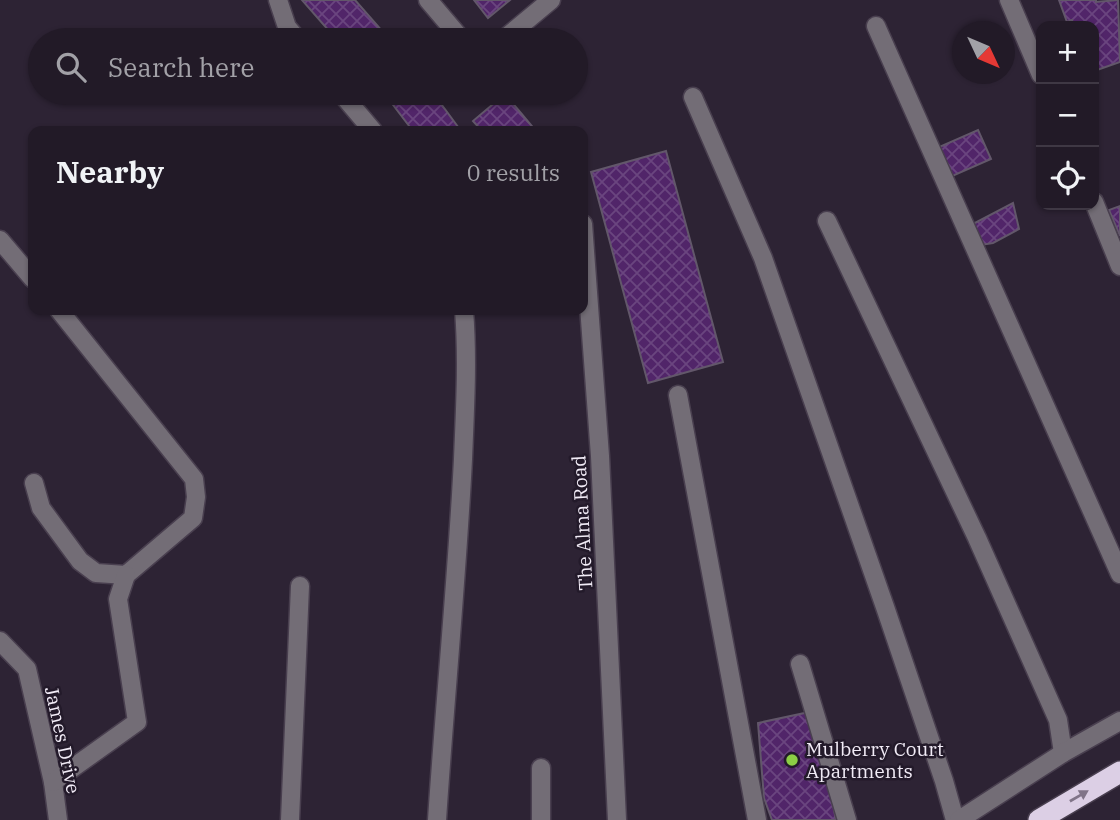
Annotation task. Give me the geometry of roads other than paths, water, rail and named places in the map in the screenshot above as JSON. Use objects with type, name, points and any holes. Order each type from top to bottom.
[{"type":"highway","points":[[1039,820],[1120,772]]},
{"type":"street","points":[[278,0],[288,28]]},
{"type":"street","points":[[428,0],[452,28]]},
{"type":"street","points":[[517,28],[551,0]]},
{"type":"street","points":[[1009,0],[1036,63]]},
{"type":"street","points":[[876,26],[1120,575]]},
{"type":"street","points":[[693,97],[763,258],[957,820],[1063,753],[1120,721]]},
{"type":"street","points":[[351,105],[369,126]]},
{"type":"street","points":[[1097,210],[1120,266]]},
{"type":"street","points":[[827,221],[977,538],[1058,720],[1063,753]]},
{"type":"street","points":[[0,240],[28,273]]},
{"type":"street","name":"The Alma Road","points":[[588,292],[600,456],[617,820]]},
{"type":"street","points":[[53,782],[137,722],[118,599],[127,575],[193,518],[196,497],[194,479],[63,315]]},
{"type":"street","points":[[437,820],[454,621],[461,496],[467,347],[464,315]]},
{"type":"street","points":[[678,396],[757,820]]},
{"type":"street","points":[[34,483],[41,508],[80,561],[96,573],[127,575]]},
{"type":"street","points":[[290,820],[300,586]]},
{"type":"street","name":"James Drive","points":[[0,641],[27,669],[53,782],[58,820]]},
{"type":"street","points":[[800,664],[847,820]]},
{"type":"street","points":[[541,768],[541,820]]},
{"type":"place","name":"Mulberry Court Apartments","points":[[792,760]]}]
